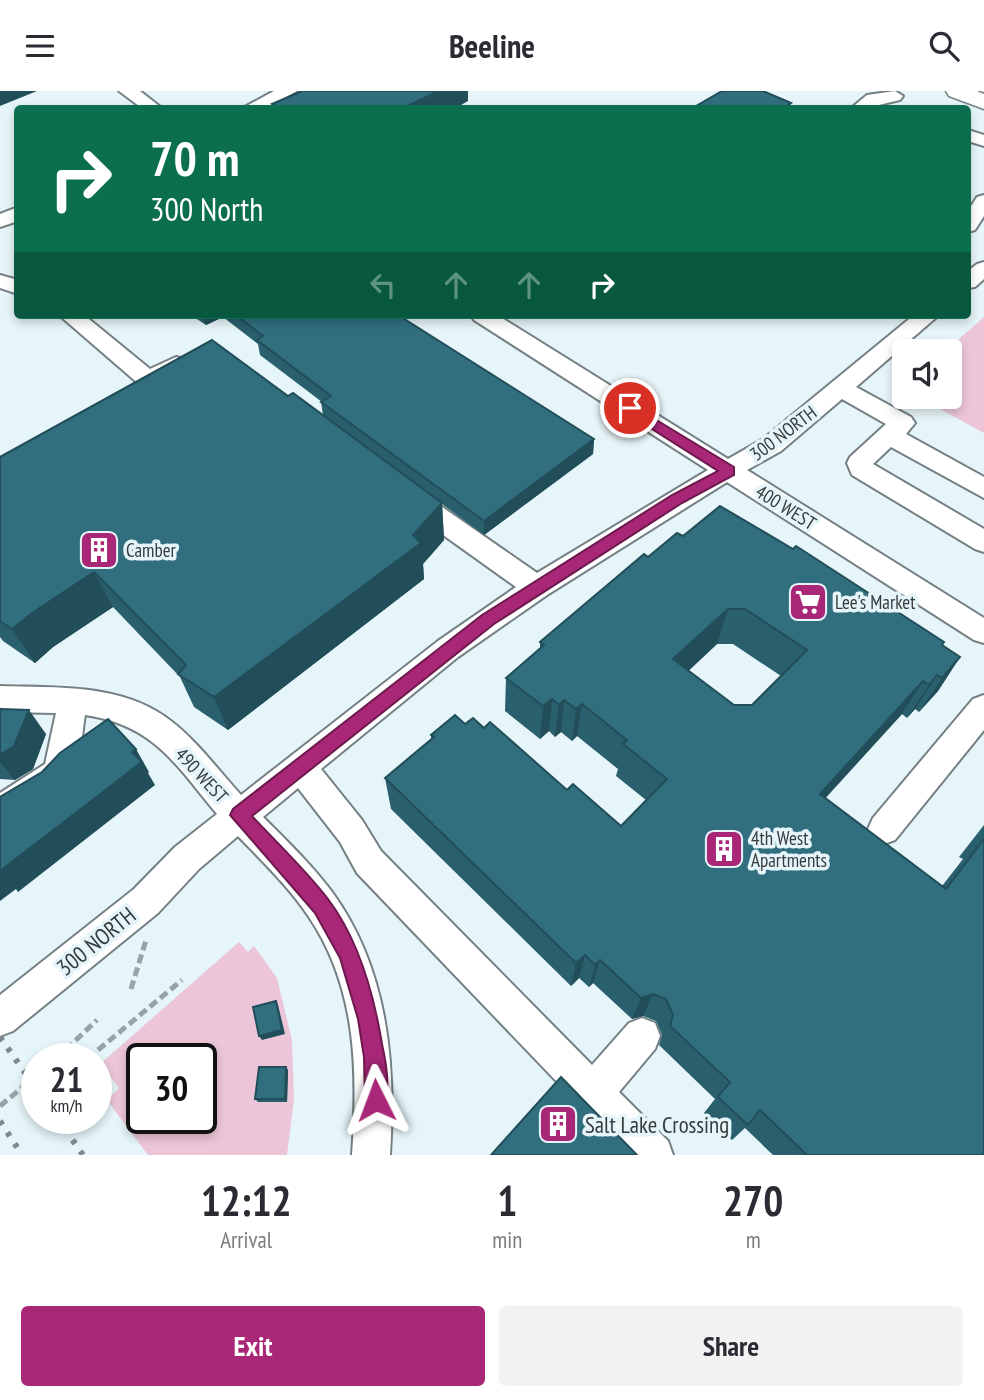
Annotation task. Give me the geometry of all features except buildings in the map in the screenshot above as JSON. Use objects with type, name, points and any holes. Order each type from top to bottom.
[{"type":"main road","points":[[957,91],[984,102]]},
{"type":"street","points":[[128,91],[149,105]]},
{"type":"street","points":[[258,105],[288,91]]},
{"type":"street","points":[[864,105],[873,99],[899,99]]},
{"type":"street","points":[[971,221],[984,201]]},
{"type":"street","points":[[75,319],[148,380],[190,356],[200,363]]},
{"type":"street","name":"400 WEST","points":[[488,319],[984,632]]},
{"type":"street","name":"300 NORTH","points":[[0,1018],[146,901],[187,858],[239,815],[458,642],[537,587],[677,499],[772,445],[923,319]]},
{"type":"street","points":[[841,389],[902,423],[858,466],[984,542]]},
{"type":"street","points":[[889,435],[984,489]]},
{"type":"street","points":[[390,483],[474,546],[537,587]]},
{"type":"street","name":"490 WEST","points":[[0,699],[73,703],[117,709],[148,721],[198,770],[322,907],[349,954],[363,996],[374,1057],[376,1100],[371,1155]]},
{"type":"street","points":[[0,808],[6,809],[59,772],[73,703]]},
{"type":"street","points":[[884,829],[984,708]]},
{"type":"street","points":[[300,767],[351,831],[369,862],[654,1155]]},
{"type":"street","name":"300 NORTH","points":[[0,997],[136,888],[187,858]]},
{"type":"street","points":[[593,1093],[642,1036]]},
{"type":"path","points":[[131,989],[149,929]]},
{"type":"path","points":[[105,1043],[181,980]]},
{"type":"path","points":[[72,1043],[97,1020]]},
{"type":"path","points":[[0,1106],[21,1088]]},
{"type":"shaded area","points":[[984,317],[984,433],[940,409],[962,409],[962,339],[959,339]]},
{"type":"shaded area","points":[[239,942],[248,952],[254,946],[277,978],[292,1040],[294,1099],[287,1155],[148,1155],[132,1134],[217,1134],[217,1043],[126,1043],[126,1125],[112,1107],[112,1095],[119,1088],[112,1079],[112,1053]]},
{"type":"railway","points":[[0,1037],[21,1067]]},
{"type":"railway","points":[[0,1121],[22,1155]]},
{"type":"railway","points":[[68,1134],[83,1155]]},
{"type":"place","name":"Camber","points":[[99,550]]},
{"type":"place","name":"Lee's Market","points":[[808,602]]},
{"type":"place","name":"4th West Apartments","points":[[724,849]]},
{"type":"place","name":"Salt Lake Crossing","points":[[558,1124]]},
{"type":"route","points":[[376,1100],[374,1057],[368,1019],[349,954],[336,929],[307,888],[239,815],[488,620],[677,499],[729,471],[630,408]]}]
